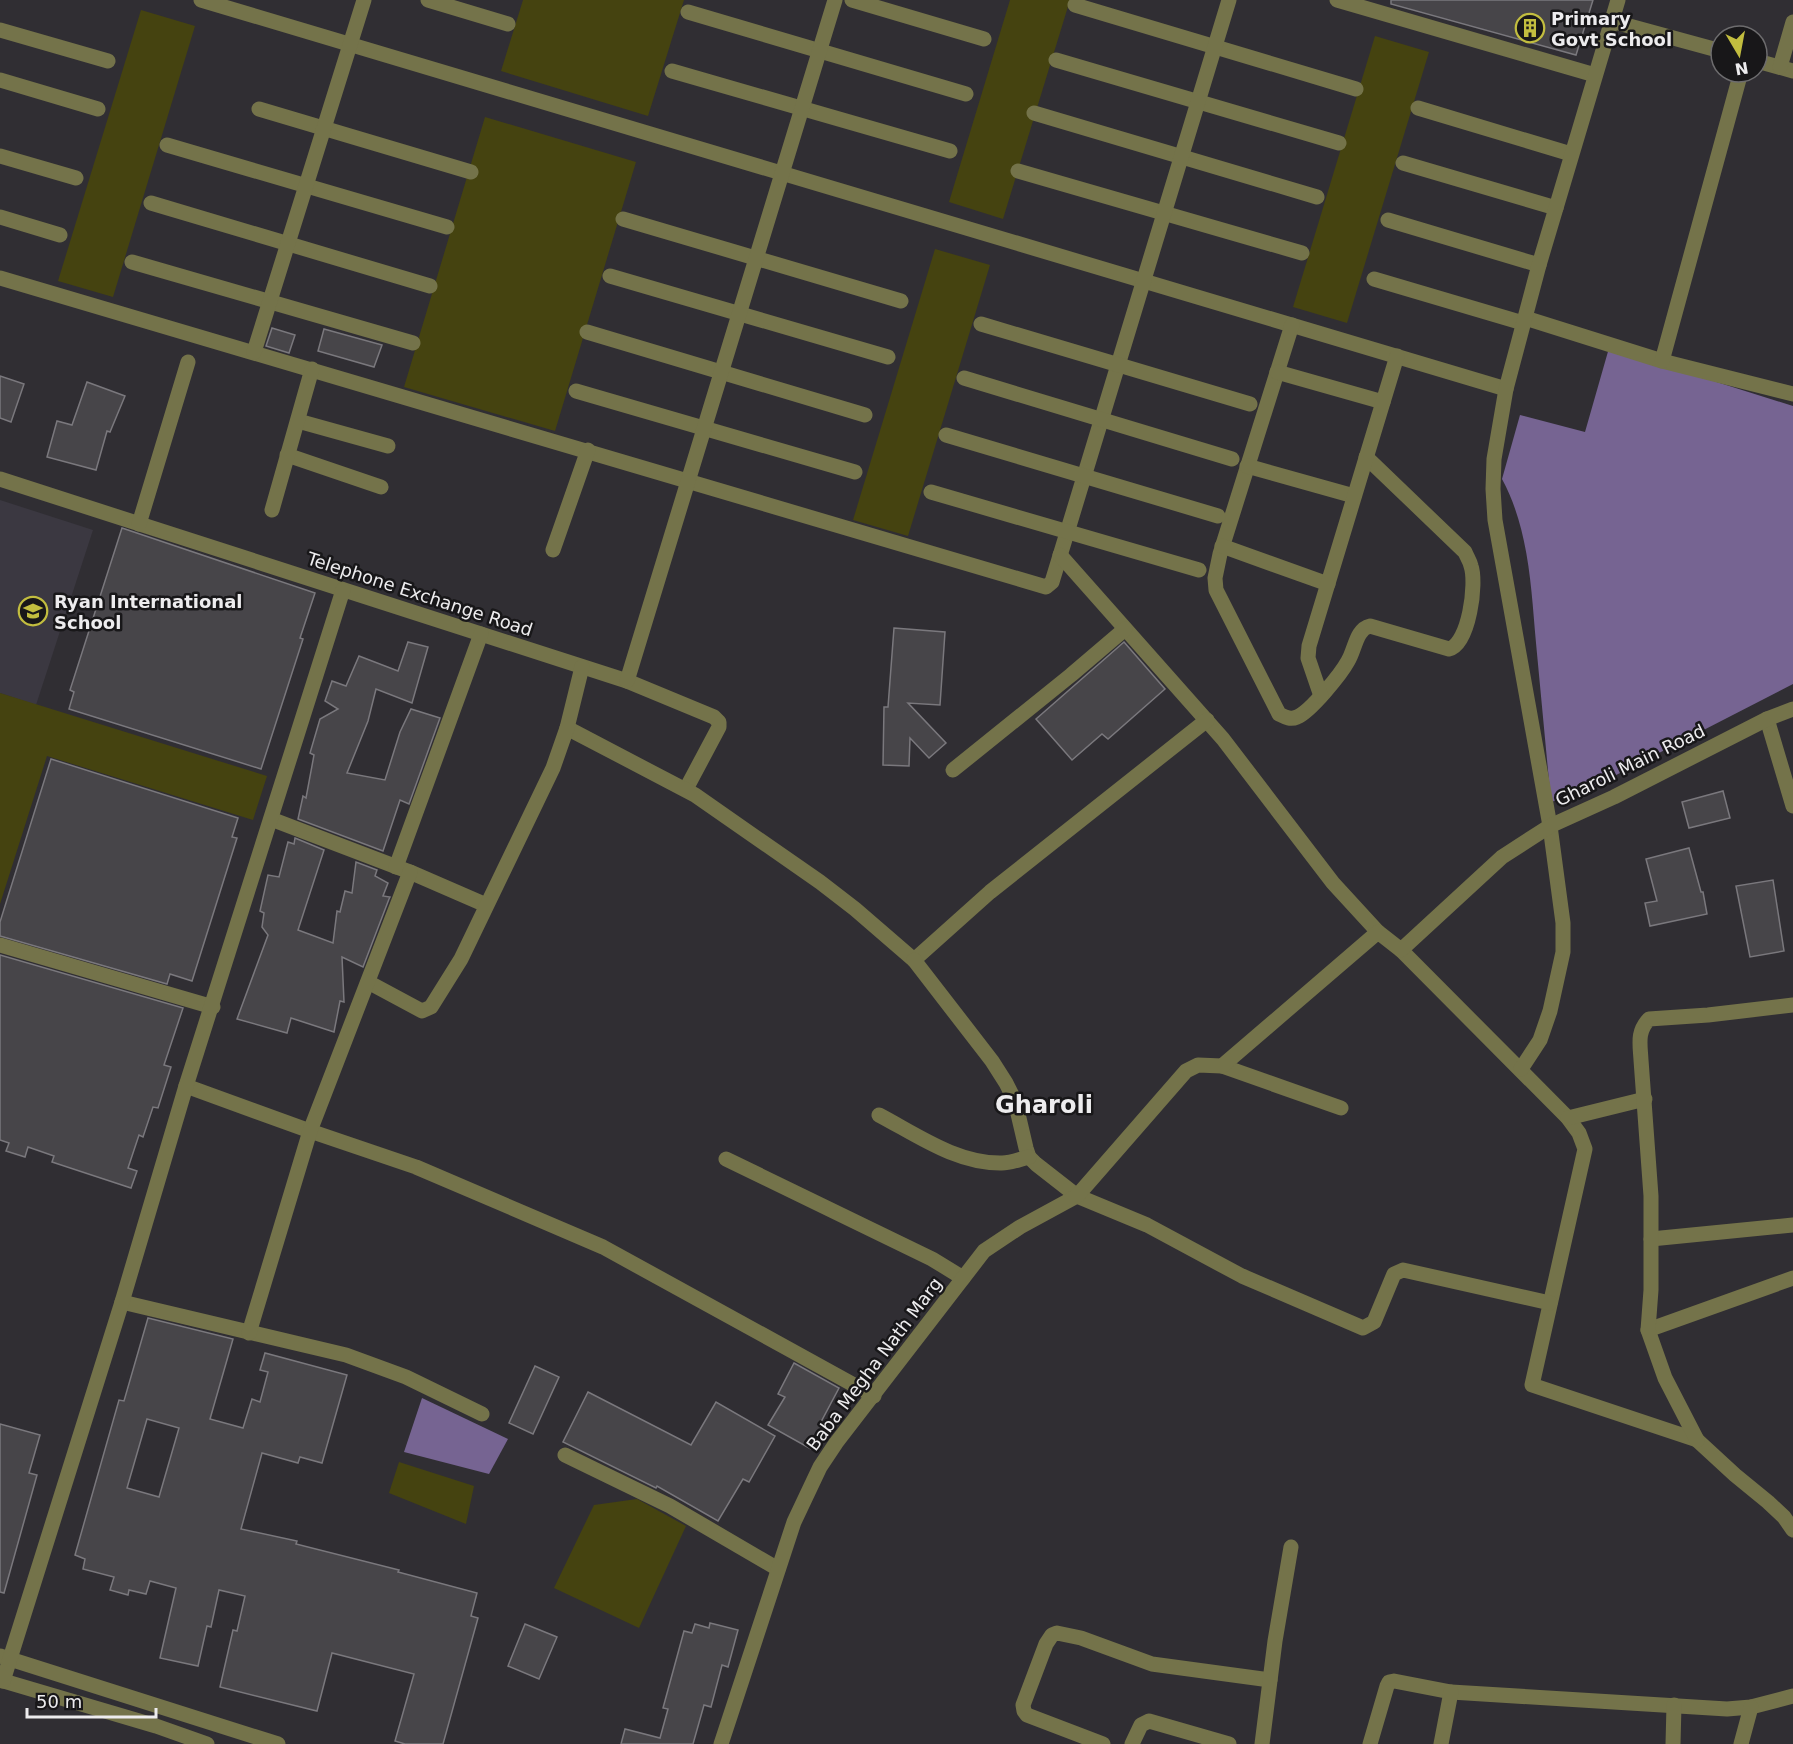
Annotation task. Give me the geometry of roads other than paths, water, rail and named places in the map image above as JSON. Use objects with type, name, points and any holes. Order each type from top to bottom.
[{"type":"street","points":[[201,0],[1506,389]]},
{"type":"street","points":[[254,352],[364,0]]},
{"type":"street","points":[[429,0],[508,24]]},
{"type":"street","points":[[627,681],[836,0]]},
{"type":"street","points":[[852,0],[984,39]]},
{"type":"street","points":[[0,278],[1046,587],[1052,582],[1228,0]]},
{"type":"street","points":[[1337,0],[1595,75]]},
{"type":"street","points":[[1401,950],[1502,857],[1550,826],[1495,520],[1494,459],[1506,389],[1539,265],[1618,0]]},
{"type":"street","points":[[1075,5],[1356,88]]},
{"type":"street","points":[[688,12],[966,94]]},
{"type":"street","points":[[1611,21],[1709,48]]},
{"type":"street","points":[[1769,64],[1786,69],[1793,22]]},
{"type":"street","points":[[0,30],[108,61]]},
{"type":"street","points":[[1056,60],[1339,142]]},
{"type":"street","points":[[672,71],[950,151]]},
{"type":"street","points":[[0,80],[98,109]]},
{"type":"street","points":[[1662,361],[1738,84]]},
{"type":"street","points":[[1418,108],[1571,154]]},
{"type":"street","points":[[259,109],[471,172]]},
{"type":"street","points":[[1034,113],[1317,197]]},
{"type":"street","points":[[167,145],[447,227]]},
{"type":"street","points":[[0,156],[76,178]]},
{"type":"street","points":[[1403,163],[1556,208]]},
{"type":"street","points":[[1018,171],[1302,253]]},
{"type":"street","points":[[151,204],[430,286]]},
{"type":"street","points":[[0,217],[60,234]]},
{"type":"street","points":[[623,219],[901,301]]},
{"type":"street","points":[[1388,220],[1539,265]]},
{"type":"street","points":[[132,262],[413,343]]},
{"type":"street","points":[[610,276],[888,357]]},
{"type":"street","points":[[1374,279],[1662,361],[1793,394]]},
{"type":"street","points":[[981,324],[1250,404]]},
{"type":"street","points":[[1292,325],[1222,546],[1215,578],[1216,590],[1279,714],[1285,718],[1299,717],[1321,696],[1348,661],[1366,627],[1371,626],[1440,648],[1453,649],[1464,632],[1473,590],[1472,567],[1465,552],[1366,457]]},
{"type":"street","points":[[587,332],[865,415]]},
{"type":"street","points":[[1321,696],[1308,652],[1397,356]]},
{"type":"street","points":[[139,524],[188,362]]},
{"type":"street","points":[[272,510],[312,369]]},
{"type":"street","points":[[1277,372],[1383,402]]},
{"type":"street","points":[[964,378],[1232,459]]},
{"type":"street","points":[[576,391],[855,471]]},
{"type":"street","points":[[298,421],[388,446]]},
{"type":"street","points":[[946,435],[1218,516]]},
{"type":"street","points":[[553,550],[588,450]]},
{"type":"street","points":[[287,455],[381,487]]},
{"type":"street","points":[[1247,466],[1354,496]]},
{"type":"street","name":"Telephone Exchange Road","points":[[0,479],[627,681],[714,717],[719,722],[719,727],[686,789]]},
{"type":"street","points":[[931,492],[1199,570]]},
{"type":"street","points":[[1222,546],[1328,584]]},
{"type":"street","points":[[1060,555],[1223,739],[1334,883],[1378,932],[1401,950],[1521,1069],[1568,1118],[1579,1133],[1585,1149],[1532,1385],[1697,1440]]},
{"type":"street","points":[[213,1723],[204,1744],[156,1726],[1,1680],[5,1657],[122,1302],[186,1086],[213,1007],[343,590]]},
{"type":"street","points":[[953,770],[1125,629]]},
{"type":"street","points":[[249,1333],[310,1131],[368,982],[481,634]]},
{"type":"street","points":[[368,982],[423,1011],[427,1010],[461,959],[553,768],[567,728],[582,667]]},
{"type":"street","name":"Gharoli Main Road","points":[[1521,1069],[1540,1040],[1550,1011],[1563,952],[1563,923],[1550,826],[1614,797],[1767,719],[1793,709]]},
{"type":"street","points":[[1767,719],[1793,806]]},
{"type":"street","points":[[914,960],[990,892],[1207,720]]},
{"type":"street","points":[[567,728],[686,789],[820,882],[914,960],[1006,1083],[1015,1101],[1029,1157],[1077,1196],[1147,1225],[1242,1276],[1363,1328],[1374,1322],[1394,1274],[1403,1270],[1550,1303]]},
{"type":"street","points":[[271,819],[403,869],[486,904]]},
{"type":"street","points":[[1222,1066],[1378,932]]},
{"type":"street","points":[[0,945],[213,1007]]},
{"type":"street","points":[[1793,1005],[1649,1019],[1642,1027],[1640,1039],[1651,1196],[1651,1290],[1648,1330],[1665,1378],[1697,1440],[1768,1502],[1784,1517],[1793,1530]]},
{"type":"street","points":[[1077,1196],[1186,1071],[1198,1065],[1222,1066],[1341,1108]]},
{"type":"street","points":[[186,1086],[416,1167],[603,1247],[874,1396]]},
{"type":"street","points":[[1568,1118],[1645,1098]]},
{"type":"street","points":[[879,1115],[952,1154],[978,1161],[1003,1163],[1029,1157]]},
{"type":"street","points":[[726,1159],[932,1259],[963,1278]]},
{"type":"street","name":"Baba Megha Nath Marg","points":[[721,1744],[794,1522],[820,1467],[984,1251],[1020,1227],[1077,1196]]},
{"type":"street","points":[[1651,1239],[1793,1225]]},
{"type":"street","points":[[1648,1330],[1793,1278]]},
{"type":"street","points":[[122,1302],[346,1355],[406,1377],[482,1414]]},
{"type":"street","points":[[565,1455],[670,1506],[778,1569]]},
{"type":"street","points":[[1262,1744],[1291,1547]]},
{"type":"street","points":[[1103,1744],[1027,1715],[1024,1711],[1023,1705],[1046,1644],[1056,1633],[1080,1638],[1152,1664],[1270,1680]]},
{"type":"street","points":[[5,1657],[213,1723],[236,1738],[278,1744]]},
{"type":"street","points":[[1370,1744],[1389,1682],[1451,1692],[1727,1709],[1751,1707],[1793,1696]]},
{"type":"street","points":[[1441,1744],[1451,1692]]},
{"type":"street","points":[[1674,1705],[1674,1744]]},
{"type":"street","points":[[1741,1744],[1751,1707]]},
{"type":"street","points":[[1132,1744],[1137,1730],[1149,1721],[1230,1744]]},
{"type":"place","name":"Primary Govt School","points":[[1530,28]]},
{"type":"place","name":"Ryan International School","points":[[33,611]]},
{"type":"district","name":"Gharoli","points":[[1044,1105]]}]
